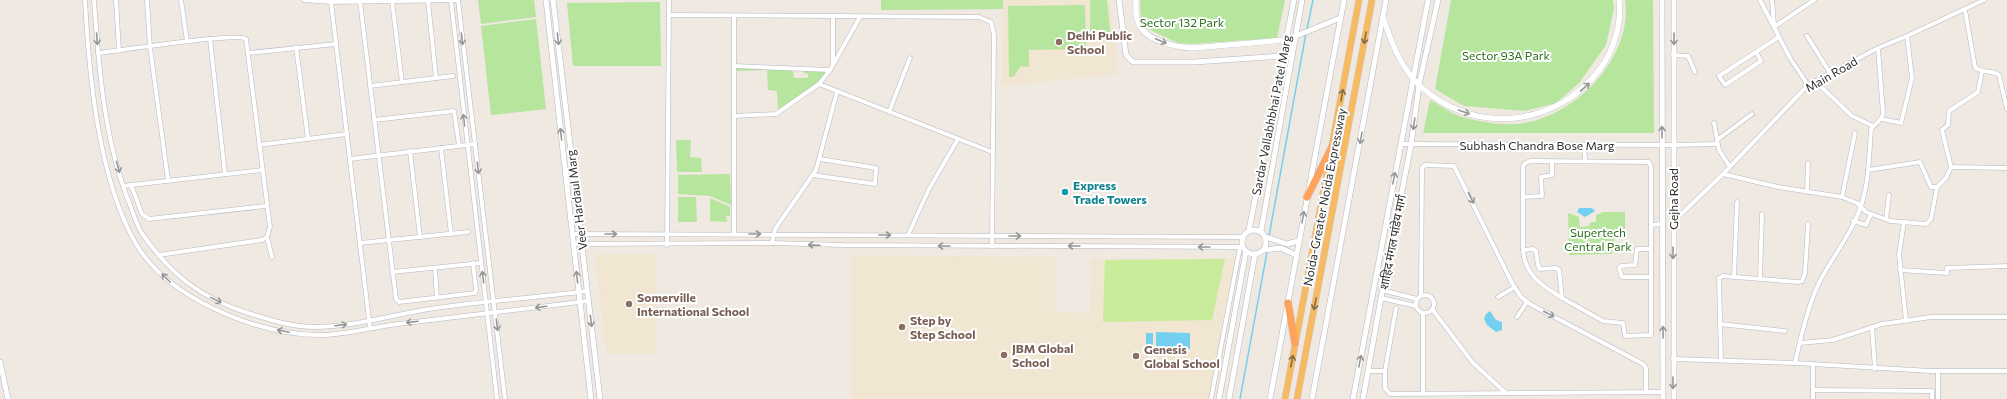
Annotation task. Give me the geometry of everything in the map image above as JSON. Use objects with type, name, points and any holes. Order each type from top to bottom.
[{"type":"highway","name":"Noida-Greater Noida Expressway","points":[[1285,399],[1359,0]]},
{"type":"highway","name":"Noida-Greater Noida Expressway","points":[[1297,399],[1372,0]]},
{"type":"highway","points":[[1306,197],[1332,147]]},
{"type":"highway","points":[[1288,303],[1295,343]]},
{"type":"main road","points":[[1136,0],[1138,22],[1143,31],[1177,47],[1192,48],[1286,40]]},
{"type":"main road","points":[[1383,17],[1393,46],[1412,77],[1419,85],[1450,106],[1466,113],[1489,118],[1518,118],[1542,113],[1558,107],[1575,96],[1590,82],[1604,64],[1612,47],[1617,28],[1619,0]]},
{"type":"street","points":[[85,0],[88,59],[96,109],[110,178],[129,228],[142,252],[169,281],[187,296],[249,324],[294,333],[325,335],[588,301]]},
{"type":"street","points":[[94,0],[105,119],[123,186],[142,234],[174,272],[194,289],[229,307],[269,320],[314,327],[368,320],[430,309],[587,291]]},
{"type":"street","points":[[116,0],[119,51]]},
{"type":"street","points":[[147,0],[150,48],[168,180]]},
{"type":"street","points":[[181,0],[187,41]]},
{"type":"street","points":[[304,0],[331,2],[458,0],[506,399]]},
{"type":"street","points":[[451,0],[497,399]]},
{"type":"street","name":"Veer Hardaul Marg","points":[[546,0],[591,399]]},
{"type":"street","name":"Veer Hardaul Marg","points":[[553,0],[600,399]]},
{"type":"street","points":[[667,245],[668,0]]},
{"type":"street","points":[[1119,0],[1126,54],[1133,62],[1194,62],[1283,56]]},
{"type":"street","name":"Sardar Vallabhbhai Patel Marg","points":[[1249,230],[1294,0]]},
{"type":"street","name":"Sardar Vallabhbhai Patel Marg","points":[[1260,230],[1302,0]]},
{"type":"street","points":[[1270,399],[1306,197],[1344,0]]},
{"type":"street","points":[[1312,399],[1386,0]]},
{"type":"street","points":[[1353,399],[1401,144],[1412,77],[1428,0]]},
{"type":"street","name":"शाहिद मंगल पांडेय मार्ग","points":[[1364,399],[1382,290],[1410,145],[1419,85],[1438,0]]},
{"type":"street","name":"Gejha Road","points":[[1662,0],[1663,399]]},
{"type":"street","name":"Gejha Road","points":[[1674,0],[1674,399]]},
{"type":"street","points":[[1760,0],[1790,58],[1808,85]]},
{"type":"street","points":[[1772,0],[1774,27]]},
{"type":"street","points":[[1774,27],[1814,0]]},
{"type":"street","name":"Main Road","points":[[1673,222],[1730,167],[1808,85],[1878,48],[1965,10],[1976,2],[1984,0]]},
{"type":"street","points":[[360,1],[388,240],[397,301],[474,293],[476,290],[473,263]]},
{"type":"street","points":[[392,1],[402,82]]},
{"type":"street","points":[[428,1],[436,78]]},
{"type":"street","points":[[331,2],[370,328]]},
{"type":"street","points":[[1965,10],[1974,64],[1977,69],[1994,72],[1998,75],[2007,109]]},
{"type":"street","points":[[669,15],[979,17],[991,22],[994,35],[992,246]]},
{"type":"street","points":[[734,16],[734,234]]},
{"type":"street","points":[[834,17],[834,64]]},
{"type":"street","points":[[734,116],[776,114],[819,84],[834,64],[860,17]]},
{"type":"street","points":[[1296,36],[1340,18]]},
{"type":"street","points":[[1756,52],[1761,61],[1725,85],[1720,76],[1779,36]]},
{"type":"street","points":[[1807,36],[1830,73]]},
{"type":"street","points":[[1882,119],[1901,123],[1912,78],[1907,36]]},
{"type":"street","points":[[98,53],[150,48],[187,41],[243,37],[247,42],[266,206],[270,227],[267,237],[272,257]]},
{"type":"street","points":[[210,39],[225,174]]},
{"type":"street","points":[[248,53],[336,44]]},
{"type":"street","points":[[296,47],[308,139]]},
{"type":"street","points":[[1795,363],[1817,288],[1854,221],[1860,207],[1868,170],[1873,126],[1882,119],[1883,113],[1878,48]]},
{"type":"street","points":[[1673,55],[1688,56],[1695,72]]},
{"type":"street","points":[[889,112],[910,58]]},
{"type":"street","points":[[735,66],[830,70]]},
{"type":"street","points":[[1723,174],[1765,185],[1850,199],[1870,214],[1886,219],[1921,224],[1928,223],[1931,219],[1937,187],[1946,178],[1951,167],[1942,130],[1948,125],[1949,111],[1978,92],[1982,71]]},
{"type":"street","points":[[370,86],[453,76]]},
{"type":"street","points":[[1815,81],[1852,116],[1873,126]]},
{"type":"street","points":[[819,84],[992,152]]},
{"type":"street","points":[[772,243],[773,234],[813,175],[820,159],[837,92]]},
{"type":"street","points":[[374,120],[454,111],[459,146]]},
{"type":"street","points":[[1717,142],[1752,114]]},
{"type":"street","points":[[1714,123],[1717,142],[1721,154],[1730,167]]},
{"type":"street","points":[[1842,197],[1855,133]]},
{"type":"street","points":[[259,144],[347,134]]},
{"type":"street","points":[[1261,137],[1267,138]]},
{"type":"street","points":[[908,235],[929,190],[958,139]]},
{"type":"street","name":"Subhash Chandra Bose Marg","points":[[1401,144],[1673,145],[1717,142]]},
{"type":"street","points":[[350,159],[475,144]]},
{"type":"street","points":[[1584,145],[1585,160]]},
{"type":"street","points":[[441,148],[451,234]]},
{"type":"street","points":[[410,152],[420,237]]},
{"type":"street","points":[[813,175],[875,184],[876,168],[820,159]]},
{"type":"street","points":[[1585,160],[1649,162],[1651,167],[1652,334],[1649,336],[1625,336],[1623,323],[1603,321],[1562,298],[1536,281],[1526,262],[1523,250],[1524,164],[1530,161],[1552,161],[1585,160]]},
{"type":"street","points":[[1523,197],[1542,196],[1541,177],[1552,175],[1552,161]]},
{"type":"street","points":[[1868,170],[1920,162],[1931,187],[1937,187]]},
{"type":"street","points":[[1807,192],[1808,163]]},
{"type":"street","points":[[1416,306],[1419,297],[1422,168],[1425,165],[1451,165],[1456,168],[1515,287],[1527,302],[1643,364],[1646,368],[1646,392]]},
{"type":"street","points":[[1951,167],[2007,168]]},
{"type":"street","points":[[123,186],[262,170]]},
{"type":"street","points":[[131,185],[142,214],[149,219],[266,206]]},
{"type":"street","points":[[1886,219],[1889,195]]},
{"type":"street","points":[[1734,277],[1737,202]]},
{"type":"street","points":[[1760,279],[1762,214]]},
{"type":"street","points":[[1854,221],[1866,225],[1870,214]]},
{"type":"street","points":[[1904,222],[1899,254],[1906,321]]},
{"type":"street","points":[[129,228],[138,224]]},
{"type":"street","points":[[1651,225],[1662,224]]},
{"type":"street","points":[[1721,360],[1718,280],[1721,277],[1734,277],[1798,282],[1802,281],[1808,246],[1808,224]]},
{"type":"street","points":[[1219,399],[1243,248],[1243,236],[1249,230],[1260,230],[1266,237],[1287,244],[1298,242]]},
{"type":"street","points":[[360,243],[468,232]]},
{"type":"street","points":[[572,234],[1243,236]]},
{"type":"street","points":[[159,255],[262,240],[267,237]]},
{"type":"street","points":[[1264,250],[1266,246],[1266,237]]},
{"type":"street","points":[[574,244],[667,245],[772,243],[1243,248],[1255,254]]},
{"type":"street","points":[[1212,399],[1243,248]]},
{"type":"street","points":[[1255,254],[1264,250],[1281,248],[1296,255]]},
{"type":"street","points":[[1523,250],[1532,249],[1536,251],[1540,269],[1556,268],[1559,270],[1562,298]]},
{"type":"street","points":[[1651,249],[1637,249],[1635,265],[1622,266],[1619,268],[1622,278],[1651,277]]},
{"type":"street","points":[[1229,399],[1255,254]]},
{"type":"street","points":[[392,272],[481,263]]},
{"type":"street","points":[[1900,270],[1947,273],[1947,268],[2007,266]]},
{"type":"street","points":[[435,268],[437,298]]},
{"type":"street","points":[[1498,297],[1515,287]]},
{"type":"street","points":[[1382,290],[1401,295],[1419,297],[1426,295],[1432,300],[1432,309],[1473,363],[1507,394]]},
{"type":"street","points":[[1399,303],[1401,295]]},
{"type":"street","points":[[1381,298],[1416,306],[1418,310],[1423,313]]},
{"type":"street","points":[[1517,318],[1527,302]]},
{"type":"street","points":[[1396,308],[1385,371],[1385,388],[1388,392],[1423,394],[1507,394],[1663,392]]},
{"type":"street","points":[[1423,313],[1432,309]]},
{"type":"street","points":[[1423,313],[1423,394]]},
{"type":"street","points":[[1800,343],[1833,340],[1872,327],[1931,317],[2007,317]]},
{"type":"street","points":[[1720,324],[1785,331]]},
{"type":"street","points":[[1872,327],[1875,369]]},
{"type":"street","points":[[1673,359],[1795,363],[1875,369],[1938,371],[2007,370]]},
{"type":"street","points":[[0,362],[8,399]]},
{"type":"street","points":[[1813,365],[1813,399]]},
{"type":"street","points":[[1368,371],[1385,371]]},
{"type":"street","points":[[1938,371],[1938,399]]},
{"type":"street","points":[[1813,390],[1932,391],[1932,399]]},
{"type":"shaded area","name":"Delhi Public School","points":[[1003,0],[1110,0],[1118,74],[1002,86]]},
{"type":"shaded area","name":"Somerville International School","points":[[595,254],[656,254],[656,354],[607,354]]},
{"type":"shaded area","points":[[851,255],[1055,257],[1055,312],[1090,313],[1091,259],[1235,258],[1209,399],[851,399]]},
{"type":"green space","points":[[478,0],[534,0],[536,17],[481,24]]},
{"type":"green space","points":[[881,0],[1003,0],[1003,9],[881,10]]},
{"type":"green space","points":[[1090,0],[1107,0],[1111,37],[1097,40],[1090,35]]},
{"type":"green space","name":"Sector 132 Park","points":[[1140,0],[1285,0],[1277,38],[1192,44],[1178,43],[1146,28],[1141,21]]},
{"type":"green space","name":"Sector 93A Park","points":[[1451,0],[1613,0],[1614,8],[1606,45],[1579,83],[1556,103],[1525,111],[1464,106],[1435,89]]},
{"type":"green space","points":[[1625,0],[1653,0],[1654,133],[1423,133],[1430,100],[1458,116],[1500,124],[1513,124],[1535,121],[1556,112],[1576,100],[1594,84],[1609,65],[1619,44],[1625,22]]},
{"type":"green space","points":[[660,2],[661,66],[573,66],[567,3]]},
{"type":"green space","points":[[1085,5],[1086,49],[1026,50],[1029,51],[1029,67],[1021,66],[1013,77],[1009,77],[1008,6]]},
{"type":"green space","points":[[536,19],[546,109],[491,115],[481,26]]},
{"type":"green space","points":[[736,67],[793,70],[794,78],[808,78],[808,74],[804,73],[804,71],[828,71],[818,84],[778,111],[777,91],[768,90],[767,70],[737,71]]},
{"type":"green space","points":[[676,140],[691,140],[690,157],[701,158],[702,172],[677,172]]},
{"type":"green space","points":[[730,174],[731,205],[710,196],[678,194],[678,175]]},
{"type":"green space","points":[[678,197],[696,197],[697,222],[678,222]]},
{"type":"green space","points":[[710,198],[730,207],[730,216],[726,216],[727,222],[710,221]]},
{"type":"green space","name":"Supertech Central Park","points":[[1604,212],[1625,212],[1625,238],[1614,239],[1612,254],[1569,255],[1568,213],[1579,217],[1580,227],[1589,226],[1591,222],[1596,222],[1596,215]]},
{"type":"green space","points":[[1225,259],[1212,320],[1103,322],[1105,260]]},
{"type":"water","points":[[1579,208],[1592,208],[1595,211],[1585,217],[1577,212]]},
{"type":"water","points":[[1490,311],[1496,320],[1502,322],[1502,330],[1496,332],[1487,325],[1484,319],[1486,314]]},
{"type":"water","points":[[1156,332],[1190,333],[1190,349],[1156,348]]},
{"type":"water","points":[[1146,333],[1153,333],[1153,349],[1146,349]]},
{"type":"waterway","points":[[1307,29],[1313,0]]},
{"type":"waterway","points":[[1269,236],[1306,33]]},
{"type":"waterway","points":[[1267,248],[1269,240]]},
{"type":"waterway","points":[[1240,399],[1267,252]]},
{"type":"place","name":"Delhi Public School","points":[[1059,42]]},
{"type":"place","name":"Express Trade Towers","points":[[1065,192]]},
{"type":"place","name":"Somerville International School","points":[[629,304]]},
{"type":"place","name":"Step by Step School","points":[[902,327]]},
{"type":"place","name":"JBM Global School","points":[[1004,355]]},
{"type":"place","name":"Genesis Global School","points":[[1136,356]]}]
